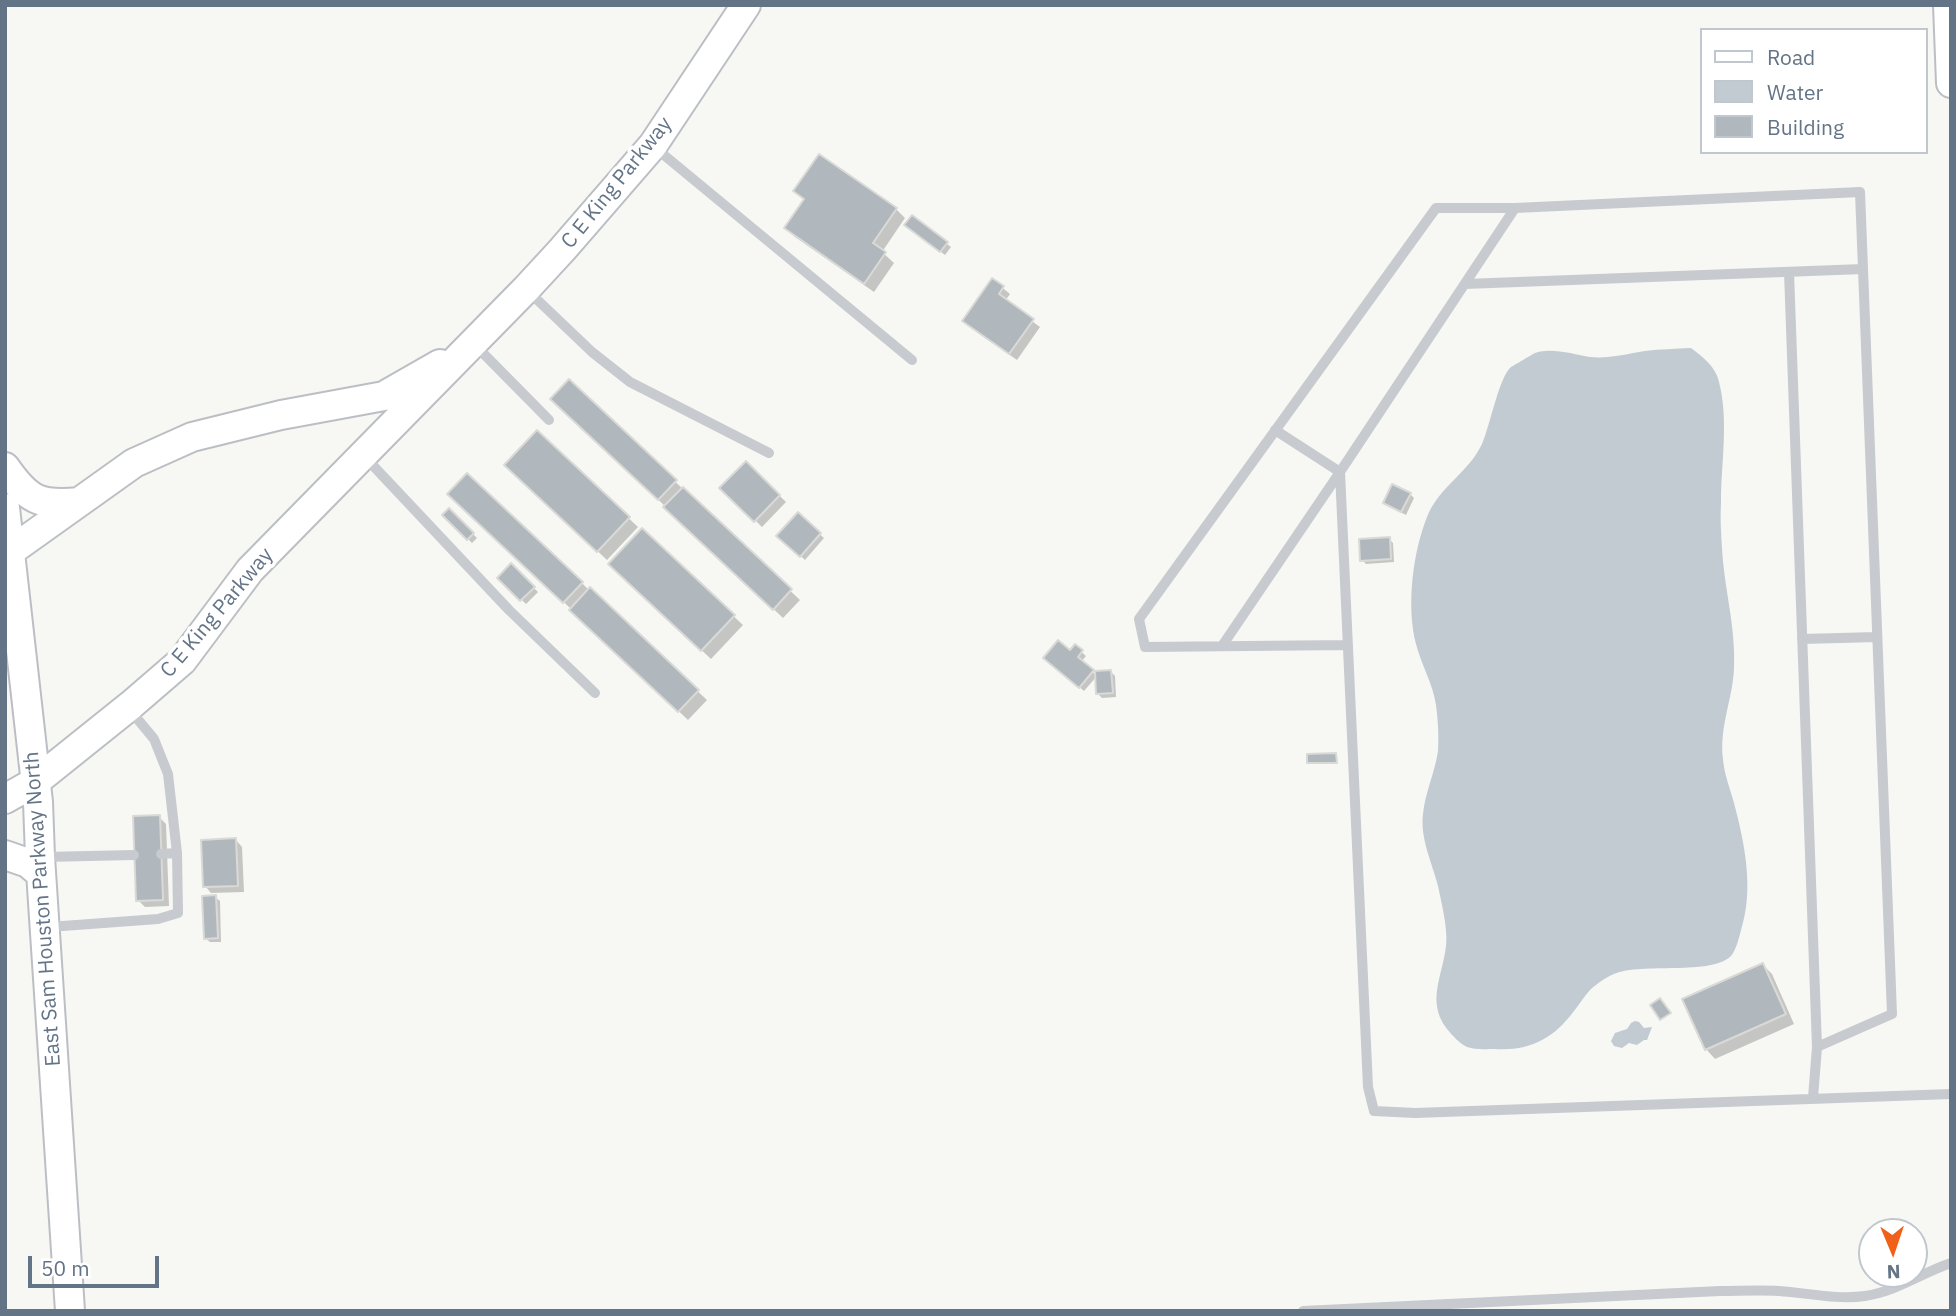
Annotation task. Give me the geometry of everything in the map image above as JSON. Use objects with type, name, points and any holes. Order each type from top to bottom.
[{"type":"main road","name":"C E King Parkway","points":[[5,799],[35,782],[182,661],[250,570],[472,346],[562,250],[653,145],[746,5]]},
{"type":"main road","points":[[1948,5],[1951,83]]},
{"type":"main road","name":"C E King Parkway","points":[[8,553],[134,463],[192,437],[281,415],[384,396],[472,346]]},
{"type":"main road","points":[[5,467],[20,488],[36,499],[55,505],[79,502]]},
{"type":"main road","name":"East Sam Houston Parkway North","points":[[5,508],[38,802],[70,1311]]},
{"type":"main road","points":[[5,855],[41,865]]},
{"type":"lane","points":[[653,145],[912,360]]},
{"type":"lane","points":[[1348,645],[1145,647],[1139,619],[1436,208],[1515,208],[1860,192],[1892,1014],[1816,1047]]},
{"type":"lane","points":[[1222,646],[1515,208]]},
{"type":"lane","points":[[1465,284],[1863,269]]},
{"type":"lane","points":[[1789,272],[1816,1047],[1813,1098]]},
{"type":"lane","points":[[526,289],[592,352],[630,382],[769,453]]},
{"type":"lane","points":[[472,346],[549,419]]},
{"type":"lane","points":[[1275,430],[1340,472]]},
{"type":"lane","points":[[363,456],[509,610],[594,693]]},
{"type":"lane","points":[[1340,472],[1368,1087],[1374,1111],[1415,1113],[1951,1094]]},
{"type":"lane","points":[[1802,639],[1877,637]]},
{"type":"lane","points":[[44,927],[158,919],[178,913],[177,853],[168,774],[154,739],[128,708]]},
{"type":"lane","points":[[161,854],[177,853]]},
{"type":"lane","points":[[41,865],[134,855]]},
{"type":"lane","points":[[1303,1311],[1720,1292],[1865,1296],[1905,1285],[1951,1263]]},
{"type":"water","points":[[1691,348],[1715,372],[1724,412],[1721,531],[1734,653],[1733,679],[1722,747],[1747,867],[1747,899],[1737,944],[1731,956],[1708,966],[1641,969],[1611,975],[1591,989],[1558,1029],[1530,1045],[1508,1049],[1467,1047],[1447,1029],[1437,1005],[1446,931],[1438,886],[1425,841],[1423,814],[1438,751],[1438,722],[1434,697],[1416,644],[1411,596],[1422,531],[1438,497],[1469,463],[1482,444],[1503,381],[1511,367],[1541,351],[1604,357],[1651,350]]},
{"type":"water","points":[[1635,1021],[1644,1028],[1652,1027],[1647,1040],[1637,1045],[1629,1043],[1622,1048],[1614,1046],[1611,1041],[1615,1033],[1627,1029]]},
{"type":"building","points":[[819,154],[897,208],[873,243],[886,252],[864,284],[784,228],[804,199],[793,191]]},
{"type":"building","points":[[912,215],[948,242],[940,252],[904,225]]},
{"type":"building","points":[[992,278],[1004,286],[999,294],[1034,319],[1009,354],[962,321]]},
{"type":"building","points":[[569,379],[677,480],[658,500],[550,399]]},
{"type":"building","points":[[537,430],[630,517],[597,552],[504,465]]},
{"type":"building","points":[[746,461],[780,495],[754,522],[719,488]]},
{"type":"building","points":[[467,473],[583,582],[563,603],[447,494]]},
{"type":"building","points":[[1392,484],[1411,493],[1401,512],[1383,503]]},
{"type":"building","points":[[683,487],[792,589],[773,610],[663,507]]},
{"type":"building","points":[[449,508],[474,533],[467,540],[442,515]]},
{"type":"building","points":[[798,512],[821,533],[800,557],[776,536]]},
{"type":"building","points":[[642,528],[735,615],[701,651],[608,564]]},
{"type":"building","points":[[1390,537],[1391,559],[1360,561],[1359,539]]},
{"type":"building","points":[[511,563],[535,587],[520,601],[497,578]]},
{"type":"building","points":[[590,587],[699,690],[678,712],[569,610]]},
{"type":"building","points":[[1058,640],[1070,650],[1075,644],[1083,650],[1078,657],[1094,670],[1079,688],[1043,658]]},
{"type":"building","points":[[1111,670],[1113,693],[1096,694],[1095,671]]},
{"type":"building","points":[[1336,753],[1337,763],[1307,763],[1307,754]]},
{"type":"building","points":[[160,815],[163,900],[136,901],[133,816]]},
{"type":"building","points":[[236,838],[238,886],[203,887],[201,840]]},
{"type":"building","points":[[216,895],[218,938],[204,939],[202,896]]},
{"type":"building","points":[[1763,963],[1786,1014],[1705,1050],[1682,999]]},
{"type":"building","points":[[1660,998],[1671,1013],[1660,1020],[1650,1005]]}]
